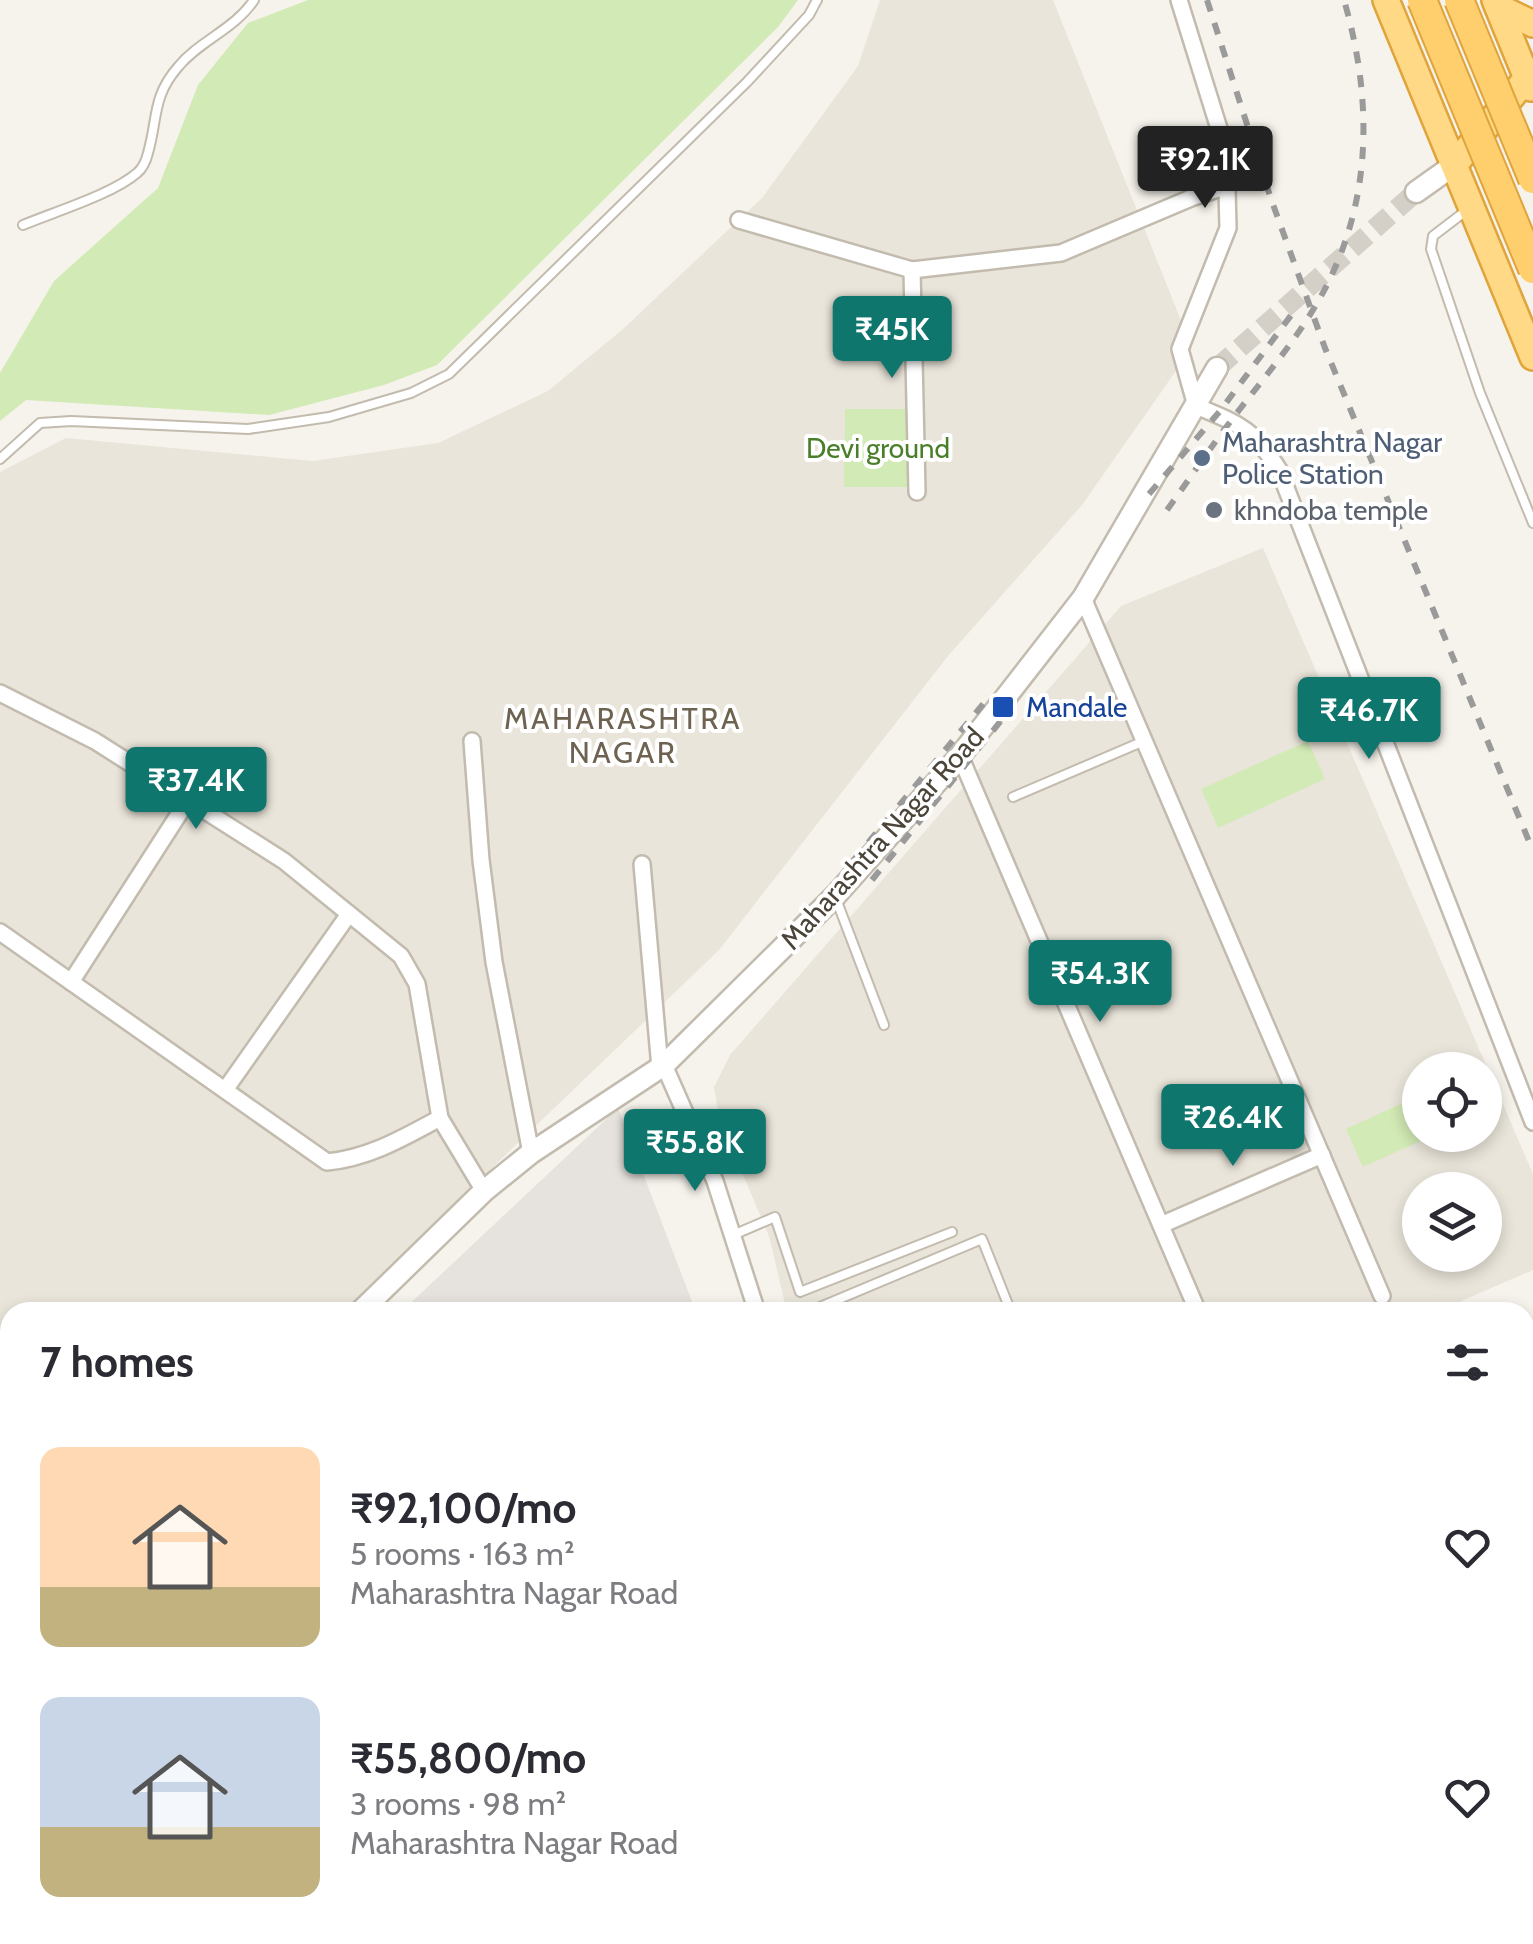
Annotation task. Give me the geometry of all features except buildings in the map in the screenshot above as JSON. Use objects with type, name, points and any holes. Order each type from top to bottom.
[{"type":"highway","points":[[1386,0],[1533,357]]},
{"type":"highway","points":[[1422,0],[1533,269]]},
{"type":"highway","points":[[1459,0],[1533,179]]},
{"type":"highway","points":[[1454,165],[1531,80],[1496,4]]},
{"type":"highway","points":[[1496,4],[1533,24]]},
{"type":"highway","points":[[1454,165],[1533,146]]},
{"type":"street","points":[[1179,0],[1226,152],[1228,228],[1180,348],[1196,406],[1242,425],[1262,443],[1279,470],[1533,1122]]},
{"type":"street","points":[[1416,192],[1454,165]]},
{"type":"street","points":[[739,220],[912,270],[1061,253],[1227,186]]},
{"type":"street","points":[[912,270],[917,492]]},
{"type":"street","name":"Maharashtra Nagar Road","points":[[370,1302],[484,1191],[531,1153],[662,1067],[836,896],[960,756],[1083,598],[1217,368]]},
{"type":"street","points":[[1083,598],[1382,1296]]},
{"type":"street","points":[[0,693],[95,741],[284,861],[401,956],[417,984],[440,1118],[484,1191]]},
{"type":"street","points":[[472,742],[494,962],[531,1153]]},
{"type":"street","points":[[960,756],[1194,1302]]},
{"type":"street","points":[[71,982],[188,800]]},
{"type":"street","points":[[642,864],[662,1067],[715,1181],[754,1302]]},
{"type":"street","points":[[225,1090],[349,914]]},
{"type":"street","points":[[0,932],[327,1162],[374,1152],[440,1118]]},
{"type":"street","points":[[1161,1225],[1322,1155]]},
{"type":"lane","points":[[23,224],[124,182],[141,171],[163,85],[182,62],[246,12],[254,0]]},
{"type":"lane","points":[[0,459],[40,424],[71,420],[248,429],[329,417],[411,393],[449,374],[747,82],[809,16],[817,0]]},
{"type":"lane","points":[[1471,207],[1432,236],[1431,249],[1480,394],[1533,523]]},
{"type":"lane","points":[[0,444],[10,452]]},
{"type":"lane","points":[[1013,797],[1144,741]]},
{"type":"lane","points":[[836,896],[884,1026]]},
{"type":"lane","points":[[733,1235],[775,1217],[800,1292],[952,1232]]},
{"type":"lane","points":[[832,1302],[982,1239],[1007,1302]]},
{"type":"shaded area","points":[[880,0],[1053,0],[1192,348],[1082,505],[948,656],[719,950],[494,1166],[373,1302],[0,1302],[0,472],[66,438],[313,461],[438,443],[548,391],[623,329],[762,198],[858,66]]},
{"type":"shaded area","points":[[1263,548],[1480,1052],[1402,1052],[1402,1152],[1502,1152],[1502,1102],[1533,1174],[1533,1270],[1459,1302],[785,1302],[769,1236],[720,1121],[714,1087],[730,1055],[1121,606]]},
{"type":"shaded area","points":[[618,1108],[692,1302],[412,1302]]},
{"type":"green space","points":[[308,0],[798,0],[778,27],[437,365],[384,385],[269,415],[26,400],[0,421],[0,373],[54,281],[158,188],[198,85],[248,23]]},
{"type":"green space","name":"Devi ground","points":[[845,409],[911,409],[911,487],[844,487]]},
{"type":"green space","points":[[1308,741],[1325,779],[1218,828],[1201,789]]},
{"type":"green space","points":[[1402,1103],[1402,1149],[1363,1167],[1346,1129]]},
{"type":"tunnel","points":[[1217,368],[1416,192]]},
{"type":"railway","points":[[1207,0],[1271,199],[1325,348],[1533,851]]},
{"type":"railway","points":[[1167,510],[1300,330],[1324,291],[1347,237],[1361,170],[1363,102],[1344,0]]},
{"type":"railway","points":[[1149,494],[1220,411],[1292,314]]},
{"type":"railway","points":[[853,861],[984,703]]},
{"type":"railway","points":[[872,880],[1004,717]]},
{"type":"place","name":"Maharashtra Nagar Police Station","points":[[1202,458]]},
{"type":"place","name":"khndoba temple","points":[[1214,510]]},
{"type":"place","name":"Mandale","points":[[1003,707]]},
{"type":"district","name":"MAHARASHTRA NAGAR","points":[[623,736]]}]
